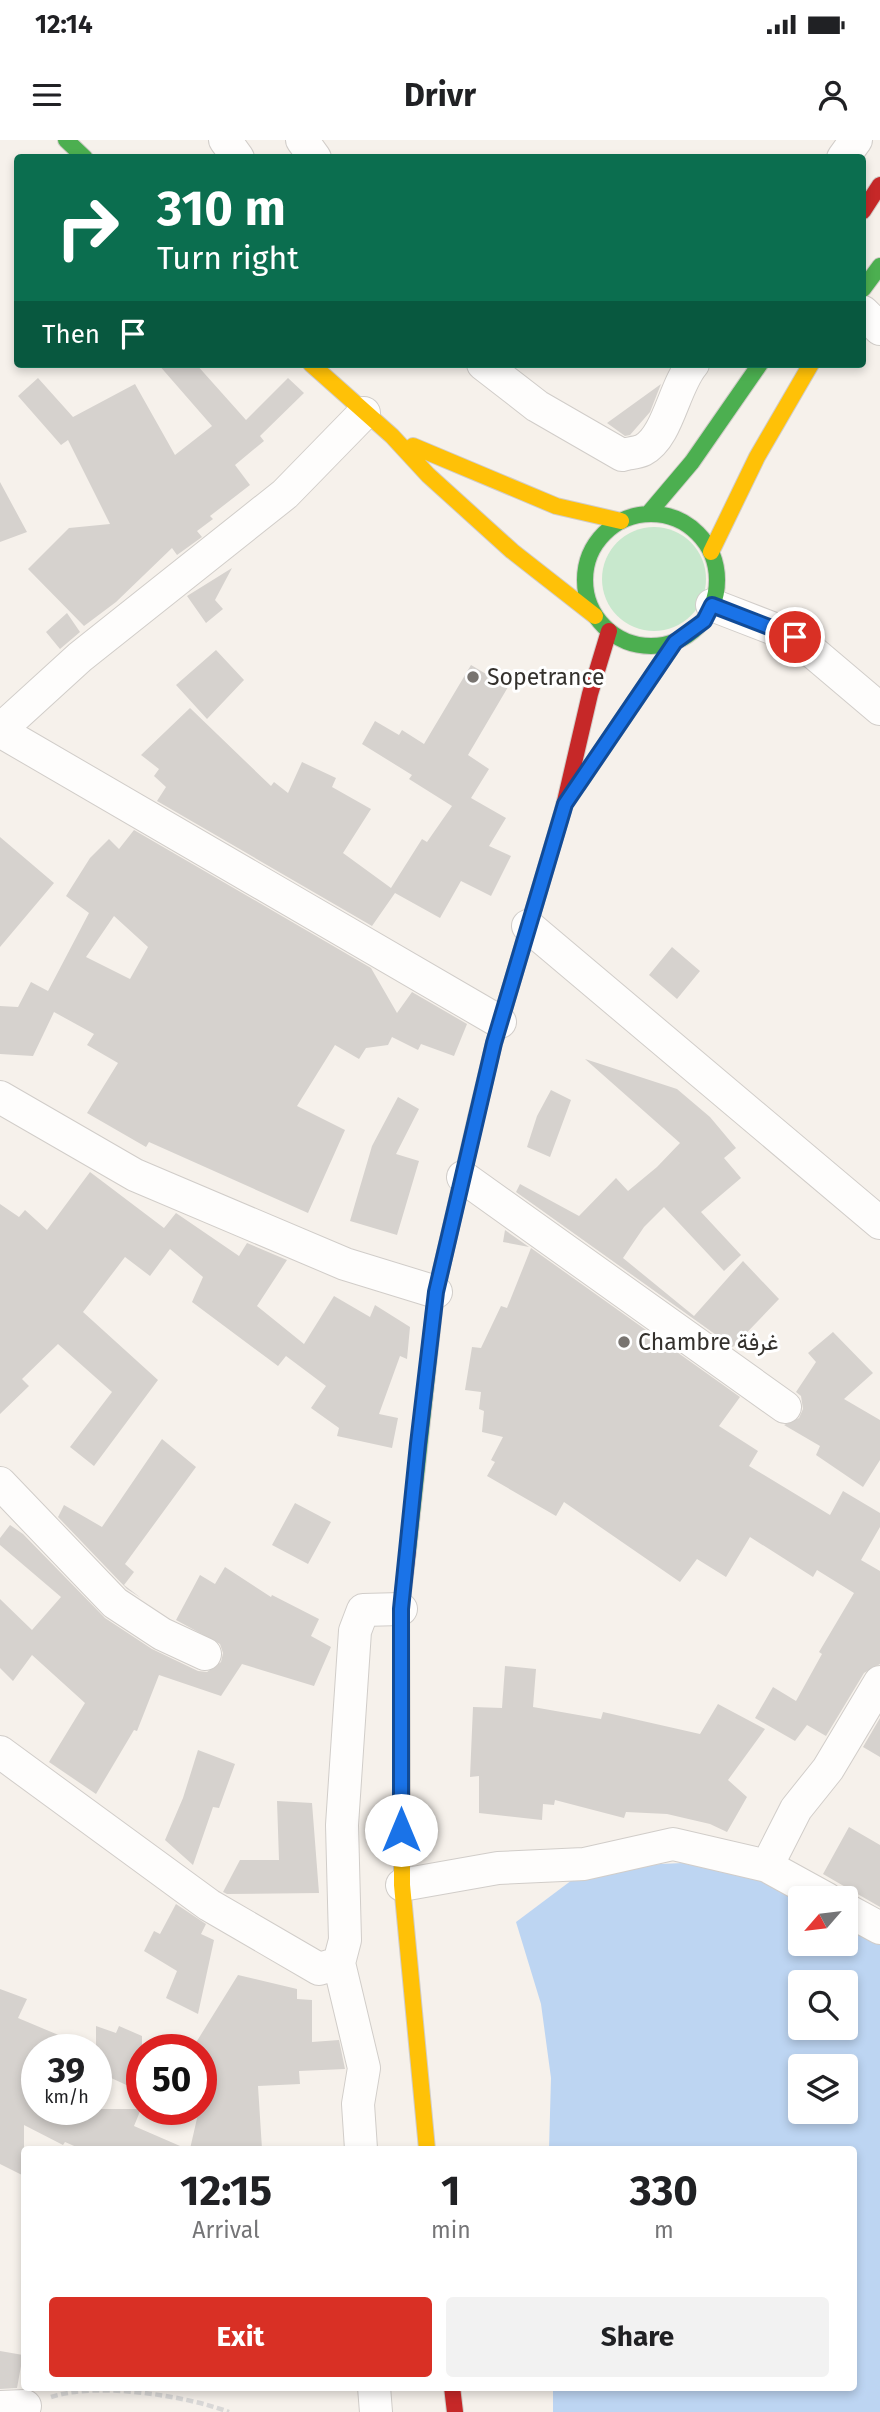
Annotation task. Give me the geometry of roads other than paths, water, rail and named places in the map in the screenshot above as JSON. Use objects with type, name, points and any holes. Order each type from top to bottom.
[{"type":"main road","points":[[66,140],[81,154]]},
{"type":"main road","points":[[866,206],[880,185]]},
{"type":"main road","points":[[866,285],[880,266]]},
{"type":"main road","points":[[315,368],[392,436],[428,475],[512,551],[595,616],[609,631],[623,640],[640,645],[657,646],[675,642]]},
{"type":"main road","points":[[648,514],[692,463],[757,368]]},
{"type":"main road","points":[[711,552],[757,457],[809,368]]},
{"type":"main road","points":[[392,436],[460,469],[556,506],[621,521]]},
{"type":"main road","points":[[565,804],[675,642],[704,621],[717,587],[711,552],[700,536],[685,524],[667,516],[648,514],[621,521],[603,534],[591,552],[585,574],[587,596],[595,616]]},
{"type":"main road","points":[[427,2146],[402,1885],[401,1609],[436,1292],[500,1022],[565,804],[590,694],[609,631]]},
{"type":"main road","points":[[452,2391],[454,2412]]},
{"type":"street","points":[[866,315],[880,329]]},
{"type":"street","points":[[488,368],[537,406],[622,455],[645,449],[661,429],[682,376],[689,368]]},
{"type":"street","points":[[364,413],[285,494],[80,657],[0,730],[500,1022]]},
{"type":"street","points":[[712,605],[795,637],[880,709]]},
{"type":"street","points":[[528,926],[880,1223]]},
{"type":"street","points":[[0,1097],[135,1175],[345,1264],[436,1292]]},
{"type":"street","points":[[463,1177],[785,1406]]},
{"type":"street","points":[[0,1483],[115,1603],[162,1634],[205,1654]]},
{"type":"street","points":[[361,2146],[358,2104],[364,2068],[338,1963],[345,1940],[342,1825],[355,1631],[363,1610],[401,1609]]},
{"type":"street","points":[[767,1866],[796,1809],[828,1769],[880,1682]]},
{"type":"street","points":[[7,1769],[209,1905],[318,1969],[338,1963]]},
{"type":"street","points":[[402,1885],[498,1868],[584,1864],[673,1844],[767,1866],[803,1886]]},
{"type":"street","points":[[858,1916],[880,1928]]},
{"type":"street","points":[[374,2391],[376,2412]]},
{"type":"water","points":[[729,1861],[788,1893],[788,1956],[858,1956],[858,1926],[880,1937],[880,2412],[553,2412],[553,2391],[857,2391],[857,2146],[549,2146],[551,2078],[541,2004],[516,1922],[572,1880],[660,1864]]},
{"type":"place","name":"Sopetrance","points":[[473,677]]},
{"type":"place","name":"Chambre غرفة","points":[[624,1342]]}]
